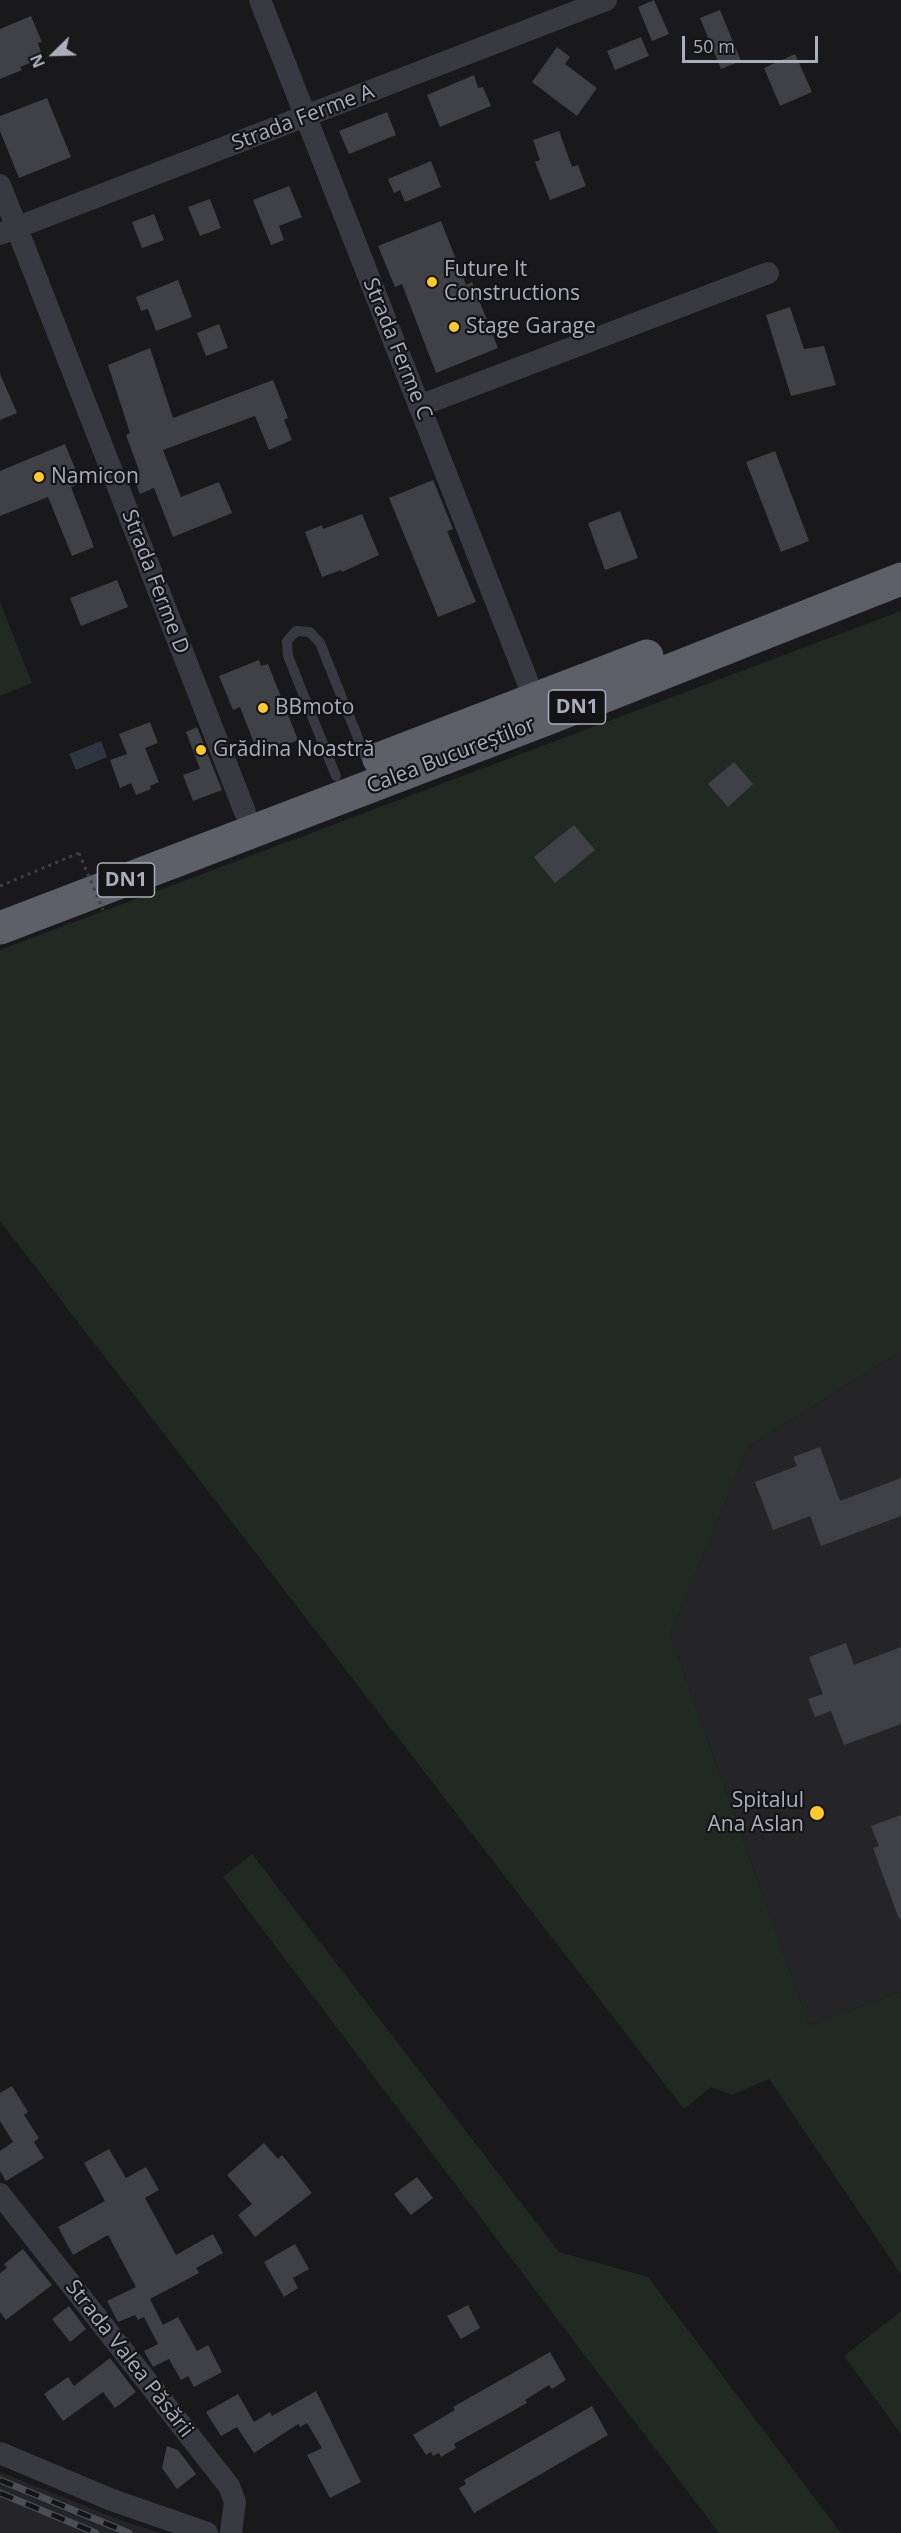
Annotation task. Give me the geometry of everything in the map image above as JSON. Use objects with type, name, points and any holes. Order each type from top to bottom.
[{"type":"highway","name":"Calea Bucureștilor","points":[[0,907],[901,559]]},
{"type":"highway","name":"Calea Bucureștilor","points":[[0,928],[549,718],[901,579]]},
{"type":"street","name":"Strada Ferme C","points":[[260,0],[534,699]]},
{"type":"street","name":"Strada Ferme A","points":[[8,230],[606,0]]},
{"type":"street","name":"Strada Ferme D","points":[[0,185],[8,230],[245,812]]},
{"type":"street","points":[[419,406],[768,273]]},
{"type":"street","name":"Strada Valea Păsării","points":[[0,2194],[229,2486],[235,2502],[231,2533]]},
{"type":"street","points":[[0,2453],[112,2500],[207,2533]]},
{"type":"lane","points":[[336,776],[288,656],[287,641],[296,631],[310,632],[320,643],[368,763]]},
{"type":"path","points":[[0,886],[80,854],[103,910]]},
{"type":"shaded area","points":[[0,602],[32,683],[0,696]]},
{"type":"shaded area","points":[[901,611],[901,1351],[748,1447],[670,1634],[809,2025],[901,1992],[901,2274],[769,2079],[732,2095],[711,2087],[684,2109],[0,1221],[0,950]]},
{"type":"shaded area","name":"Spitalul Ana Aslan","points":[[901,1351],[901,1992],[809,2025],[670,1634],[748,1447]]},
{"type":"shaded area","points":[[252,1854],[559,2252],[648,2277],[841,2533],[719,2533],[223,1877]]},
{"type":"shaded area","points":[[901,2311],[901,2434],[844,2356]]},
{"type":"shaded area","points":[[0,2472],[115,2518],[160,2533],[0,2533]]},
{"type":"water","points":[[101,741],[107,757],[76,770],[69,754]]},
{"type":"building","points":[[654,0],[669,34],[652,41],[638,7]]},
{"type":"building","points":[[720,10],[741,61],[721,69],[700,18]]},
{"type":"building","points":[[31,16],[42,42],[38,43],[43,58],[20,67],[22,70],[0,79],[0,29]]},
{"type":"building","points":[[641,37],[649,56],[615,70],[607,51]]},
{"type":"building","points":[[557,47],[570,57],[565,64],[597,88],[577,116],[532,82]]},
{"type":"building","points":[[795,54],[812,92],[780,106],[764,68]]},
{"type":"building","points":[[474,75],[478,88],[483,87],[491,106],[440,127],[427,95]]},
{"type":"building","points":[[47,98],[71,157],[19,178],[0,131],[0,116]]},
{"type":"building","points":[[387,112],[396,135],[349,154],[339,131]]},
{"type":"building","points":[[559,131],[572,167],[578,165],[586,186],[550,200],[535,162],[540,160],[533,140]]},
{"type":"building","points":[[431,161],[441,187],[405,202],[400,190],[394,193],[388,179]]},
{"type":"building","points":[[289,186],[302,217],[279,226],[284,240],[271,245],[253,200]]},
{"type":"building","points":[[210,199],[221,228],[200,236],[188,207]]},
{"type":"building","points":[[154,214],[164,240],[142,248],[132,222]]},
{"type":"building","points":[[441,221],[466,285],[472,282],[498,348],[436,373],[402,284],[395,287],[378,246]]},
{"type":"building","points":[[178,280],[192,317],[156,331],[148,309],[141,311],[136,297]]},
{"type":"building","points":[[790,307],[804,349],[824,346],[836,385],[791,396],[766,315]]},
{"type":"building","points":[[219,324],[228,348],[206,356],[197,333]]},
{"type":"building","points":[[150,348],[173,418],[273,380],[288,418],[284,420],[292,440],[269,450],[255,416],[163,450],[181,497],[219,482],[232,513],[173,537],[154,488],[140,494],[133,476],[140,473],[126,435],[130,433],[108,365]]},
{"type":"building","points":[[0,374],[17,413],[0,420]]},
{"type":"building","name":"Namicon","points":[[65,444],[81,483],[71,487],[94,547],[72,556],[48,497],[0,516],[0,471]]},
{"type":"building","points":[[775,451],[809,541],[781,552],[746,462]]},
{"type":"building","points":[[433,480],[453,529],[447,531],[476,602],[438,617],[389,498]]},
{"type":"building","points":[[620,511],[638,558],[605,570],[588,523]]},
{"type":"building","points":[[362,514],[379,555],[342,572],[341,570],[322,577],[305,532],[322,525],[323,529]]},
{"type":"building","points":[[117,580],[128,607],[81,626],[70,598]]},
{"type":"building","name":"BBmoto","points":[[259,660],[261,666],[268,664],[298,740],[259,756],[240,707],[233,710],[219,676]]},
{"type":"building","points":[[150,722],[158,743],[145,748],[159,782],[150,786],[151,789],[136,795],[131,783],[120,788],[110,760],[127,754],[119,734]]},
{"type":"building","name":"Grădina Noastră","points":[[197,727],[222,790],[193,801],[183,775],[200,769],[186,732]]},
{"type":"building","points":[[734,762],[753,784],[728,807],[708,784]]},
{"type":"building","points":[[574,825],[595,850],[555,883],[534,857]]},
{"type":"building","points":[[820,1447],[840,1501],[901,1478],[901,1516],[821,1546],[810,1516],[773,1530],[755,1482],[797,1466],[793,1457]]},
{"type":"building","points":[[846,1643],[854,1665],[901,1647],[901,1724],[844,1745],[831,1711],[815,1717],[808,1699],[823,1694],[809,1657]]},
{"type":"building","points":[[901,1815],[901,1918],[899,1919],[873,1848],[879,1846],[871,1826]]},
{"type":"building","points":[[12,2086],[28,2112],[24,2115],[39,2138],[34,2142],[44,2158],[6,2181],[0,2171],[0,2151],[13,2142],[0,2121],[0,2093]]},
{"type":"building","points":[[264,2143],[278,2159],[282,2155],[312,2193],[255,2237],[238,2215],[252,2204],[227,2175]]},
{"type":"building","points":[[109,2149],[126,2178],[146,2167],[159,2190],[145,2198],[176,2255],[213,2234],[223,2253],[196,2268],[199,2273],[150,2299],[163,2325],[178,2317],[197,2351],[208,2345],[222,2372],[194,2387],[188,2376],[181,2380],[169,2359],[153,2367],[144,2351],[158,2344],[144,2317],[138,2320],[135,2315],[118,2322],[107,2301],[136,2287],[108,2235],[73,2255],[58,2227],[105,2201],[84,2163]]},
{"type":"building","points":[[417,2177],[433,2198],[411,2215],[394,2194]]},
{"type":"building","points":[[295,2244],[309,2269],[293,2278],[298,2288],[284,2297],[264,2262]]},
{"type":"building","points":[[23,2249],[52,2285],[6,2320],[0,2312],[0,2273],[7,2268],[4,2264]]},
{"type":"building","points":[[468,2305],[480,2328],[461,2339],[447,2316]]},
{"type":"building","points":[[69,2306],[86,2329],[70,2342],[52,2319]]},
{"type":"building","points":[[550,2352],[566,2380],[552,2389],[549,2385],[525,2400],[527,2403],[454,2444],[456,2448],[441,2457],[439,2453],[433,2456],[431,2452],[426,2455],[413,2435],[455,2410],[453,2407]]},
{"type":"building","points":[[110,2358],[136,2392],[115,2408],[103,2392],[63,2421],[44,2394],[68,2377],[74,2386]]},
{"type":"building","points":[[316,2391],[361,2482],[330,2498],[307,2455],[322,2448],[307,2423],[300,2427],[298,2424],[254,2453],[237,2427],[221,2436],[206,2412],[238,2394],[254,2422],[270,2412],[272,2416]]},
{"type":"building","points":[[592,2406],[608,2435],[474,2513],[459,2488],[466,2484],[464,2480]]},
{"type":"building","points":[[167,2446],[178,2450],[196,2474],[177,2489],[162,2468]]},
{"type":"railway","points":[[0,2480],[129,2533]]},
{"type":"railway","points":[[0,2493],[96,2533]]},
{"type":"place","name":"Future It Constructions","points":[[432,282]]},
{"type":"place","name":"Stage Garage","points":[[454,327]]},
{"type":"place","name":"Namicon","points":[[39,477]]},
{"type":"place","name":"BBmoto","points":[[263,708]]},
{"type":"place","name":"Grădina Noastră","points":[[201,750]]},
{"type":"place","name":"Spitalul Ana Aslan","points":[[817,1813]]}]
